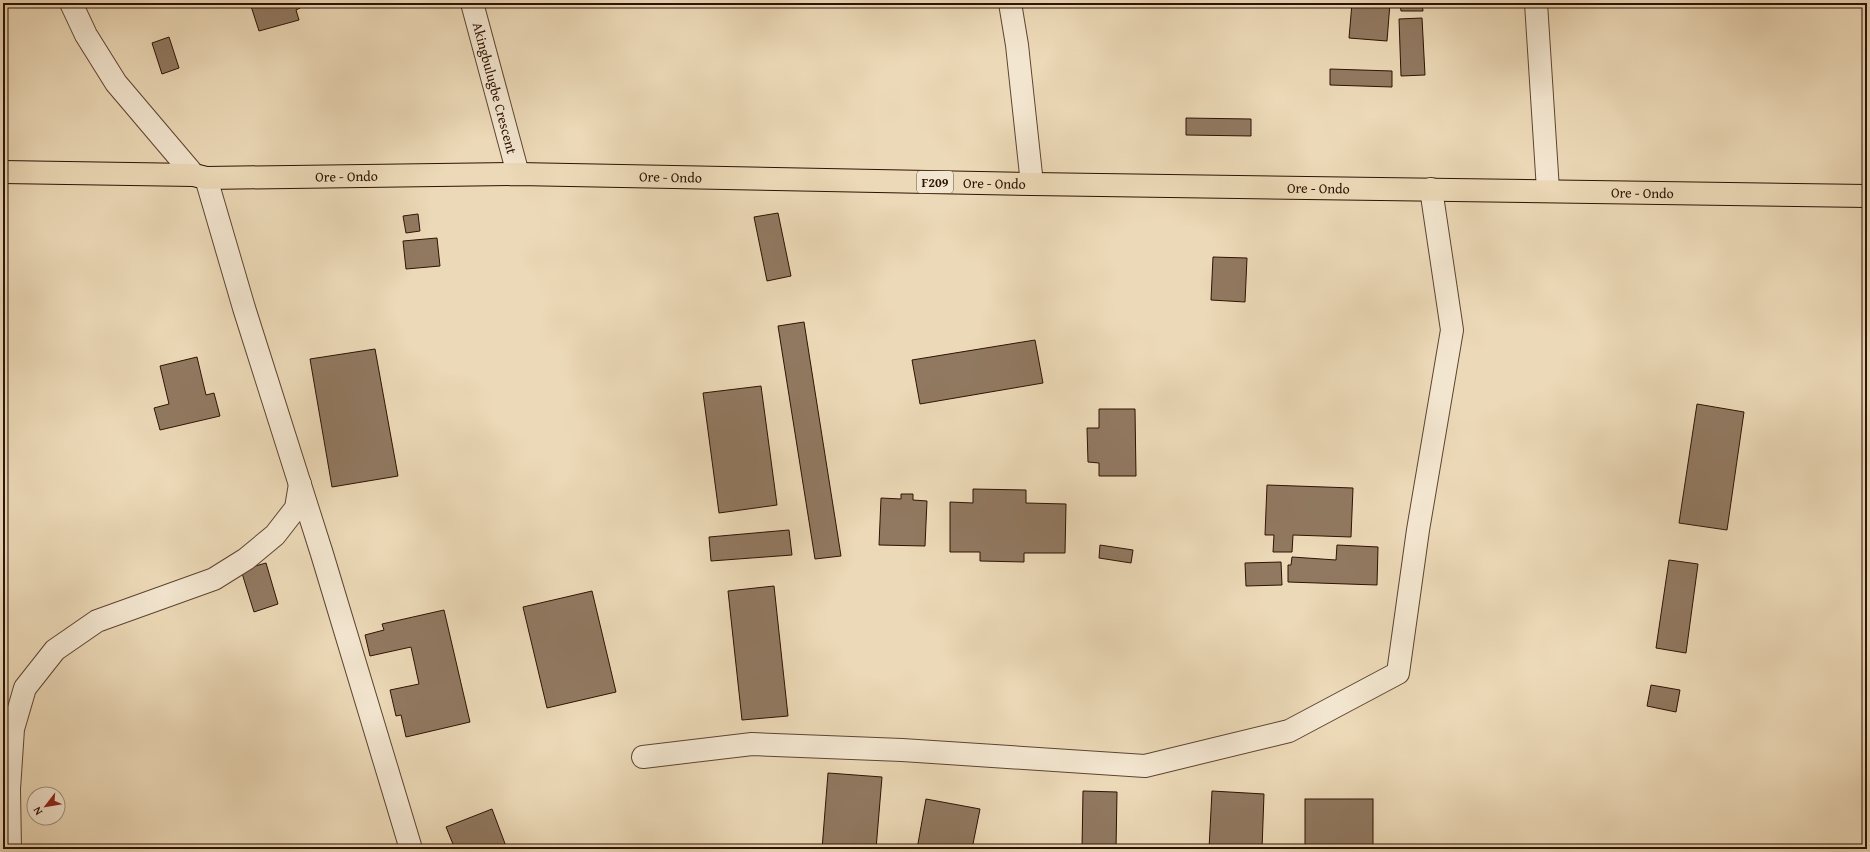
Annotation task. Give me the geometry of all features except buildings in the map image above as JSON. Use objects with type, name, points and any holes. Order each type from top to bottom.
[{"type":"main road","name":"Ore - Ondo","points":[[3,172],[200,176],[518,174],[1032,184],[1548,190],[1867,196]]},
{"type":"street","points":[[71,3],[86,35],[116,83],[200,176],[300,483],[411,849]]},
{"type":"street","name":"Akingbulugbe Crescent","points":[[472,3],[518,174]]},
{"type":"street","points":[[1010,3],[1017,45],[1032,184]]},
{"type":"street","points":[[1536,3],[1548,190]]},
{"type":"street","points":[[643,757],[752,744],[902,750],[1145,766],[1289,731],[1398,673],[1418,530],[1452,330],[1431,189]]},
{"type":"street","points":[[10,849],[9,789],[13,729],[25,688],[51,655],[55,650],[97,621],[214,579],[246,559],[275,535],[296,508],[300,483]]}]
